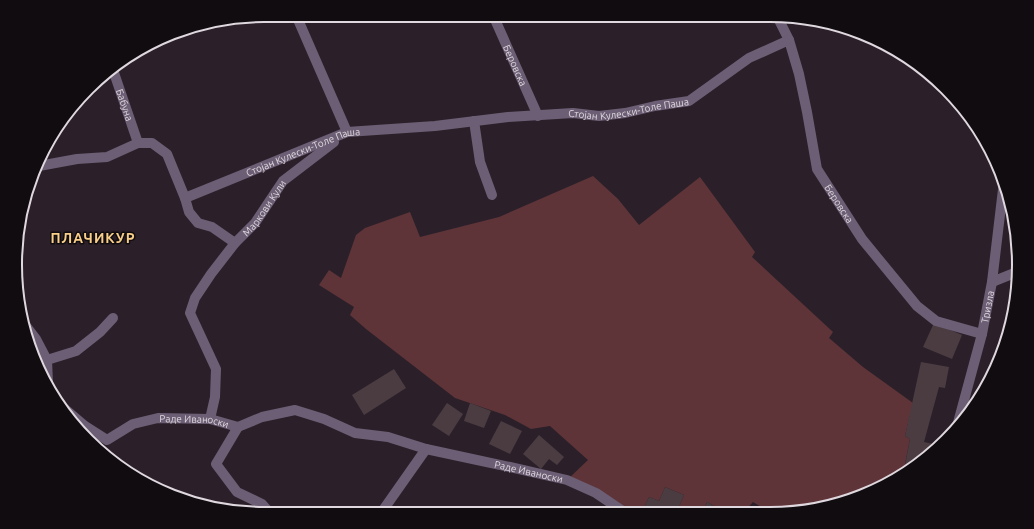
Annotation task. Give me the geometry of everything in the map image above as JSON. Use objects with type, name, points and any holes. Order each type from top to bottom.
[{"type":"street","points":[[299,22],[347,132]]},
{"type":"street","name":"Беровска","points":[[496,22],[538,116]]},
{"type":"street","name":"Беровска","points":[[780,23],[789,40],[799,74],[817,169],[862,239],[917,306],[936,321],[982,334]]},
{"type":"street","name":"Стојан Кулески-Толе Паша","points":[[185,198],[347,132],[573,113],[599,116],[625,113],[655,106],[689,101],[748,58],[789,40]]},
{"type":"street","name":"Бабуна","points":[[114,74],[138,143]]},
{"type":"street","points":[[474,121],[480,162],[492,195]]},
{"type":"street","name":"Маркови Кули","points":[[210,419],[215,397],[216,369],[190,313],[196,298],[211,274],[235,243],[255,223],[283,181],[347,132]]},
{"type":"street","points":[[43,165],[77,159],[107,157],[138,143],[152,143],[167,154],[185,198],[189,212],[198,223],[212,227],[235,243]]},
{"type":"street","name":"Тризла","points":[[960,414],[982,334],[992,282],[1003,199]]},
{"type":"street","points":[[992,282],[1011,274]]},
{"type":"street","points":[[47,360],[76,350],[100,332],[113,318]]},
{"type":"street","points":[[32,334],[47,360],[48,373]]},
{"type":"street","name":"Раде Иваноски","points":[[80,422],[107,440],[133,424],[158,418],[210,419],[238,428],[262,417],[295,410],[324,419],[355,433],[388,438],[426,450],[567,480],[596,493],[617,507]]},
{"type":"street","points":[[238,428],[216,464],[237,492],[262,504],[265,507]]},
{"type":"street","points":[[385,507],[426,450]]},
{"type":"shaded area","points":[[593,176],[618,199],[639,225],[700,177],[755,252],[752,257],[833,332],[829,338],[863,367],[913,403],[905,436],[910,439],[905,465],[891,475],[862,489],[832,499],[801,505],[762,507],[753,502],[748,507],[716,507],[707,502],[705,507],[679,507],[684,495],[665,487],[659,501],[649,497],[644,507],[615,507],[567,480],[588,460],[550,426],[531,429],[505,415],[455,398],[350,315],[354,307],[319,285],[329,270],[341,278],[356,235],[365,228],[410,212],[420,237],[499,217]]},
{"type":"building","points":[[934,323],[962,335],[952,359],[923,347]]},
{"type":"building","points":[[921,362],[949,367],[945,388],[939,387],[924,442],[932,444],[905,465],[910,439],[905,436]]},
{"type":"building","points":[[394,369],[406,388],[364,415],[352,395]]},
{"type":"building","points":[[447,403],[463,414],[449,436],[432,425]]},
{"type":"building","points":[[470,403],[491,411],[484,428],[464,421]]},
{"type":"building","points":[[501,421],[522,431],[510,454],[489,444]]},
{"type":"building","points":[[539,435],[564,457],[557,465],[549,459],[541,469],[523,454]]},
{"type":"building","points":[[665,487],[684,495],[679,507],[644,507],[649,497],[659,501]]},
{"type":"building","points":[[707,502],[716,507],[705,507]]},
{"type":"district","name":"ПЛАЧИКУР","points":[[93,238]]}]
